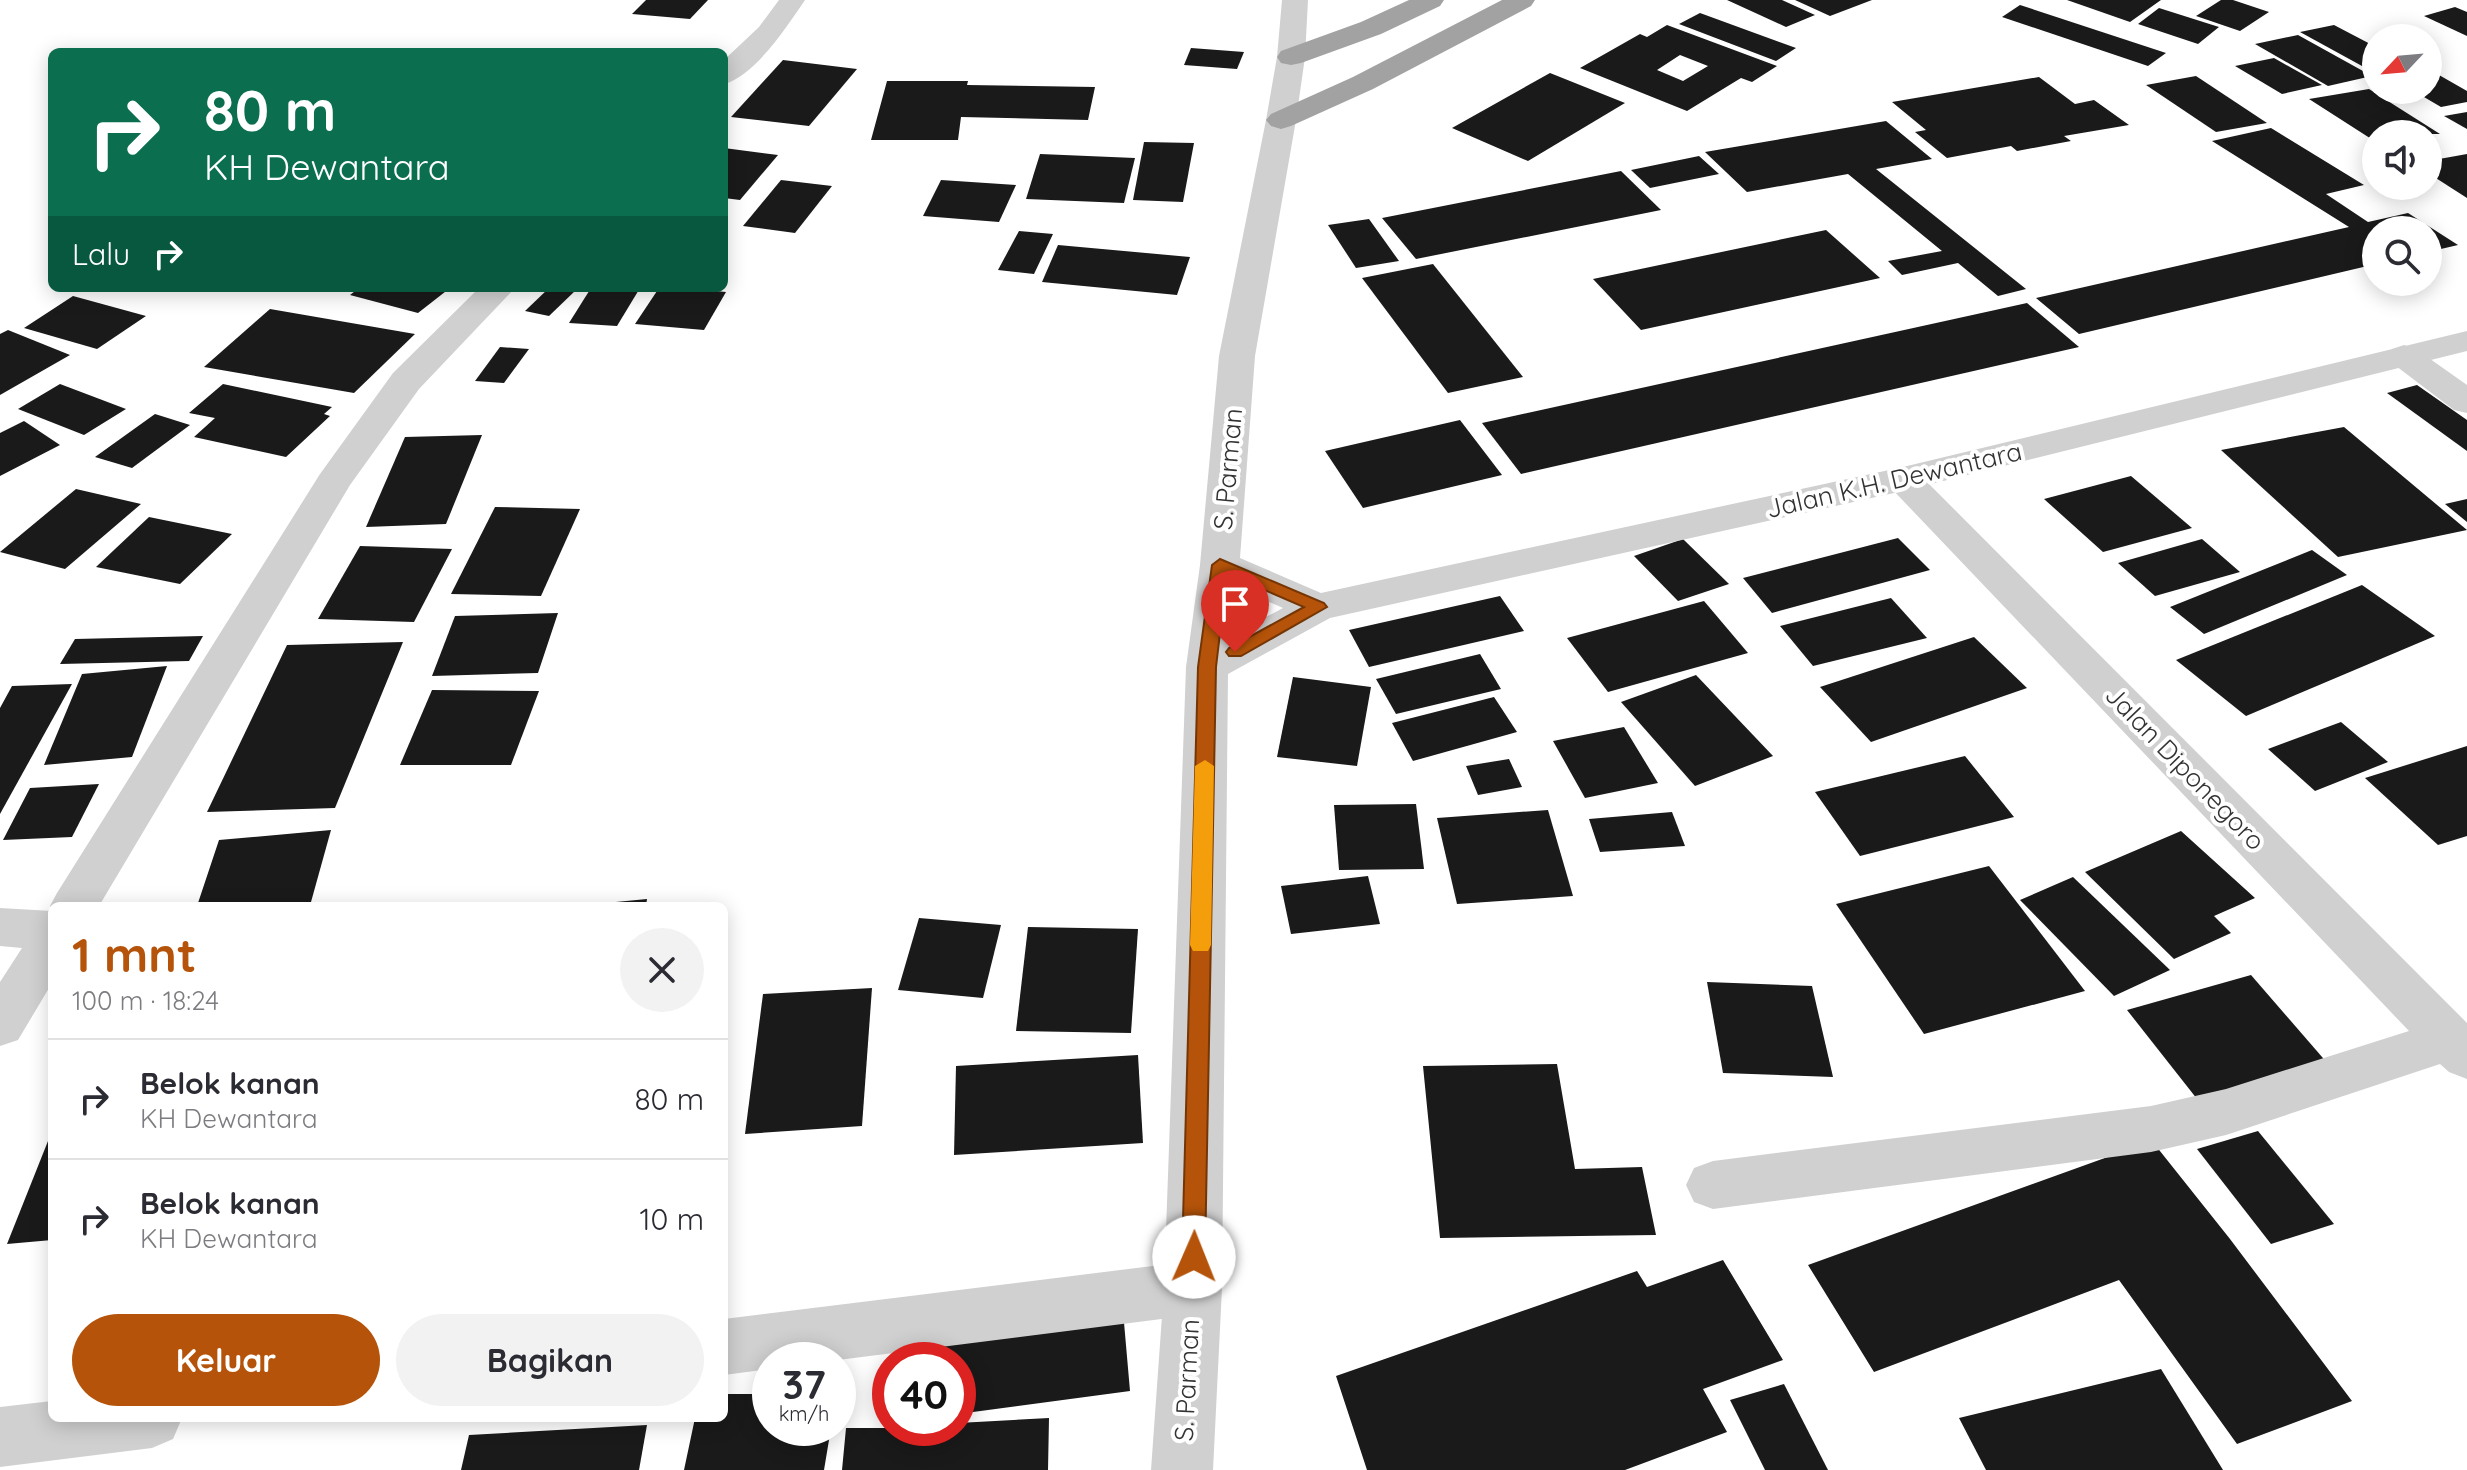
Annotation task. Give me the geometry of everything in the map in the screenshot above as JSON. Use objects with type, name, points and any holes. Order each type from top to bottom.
[{"type":"highway","points":[[1291,57],[1371,28],[1431,0]]},
{"type":"highway","points":[[1281,120],[1363,83],[1522,0]]},
{"type":"street","points":[[728,71],[769,33],[792,0]]},
{"type":"street","name":"S. Parman","points":[[1182,1470],[1193,1288],[1207,667],[1220,565],[1237,356],[1281,120],[1291,57],[1295,0]]},
{"type":"street","points":[[76,902],[333,482],[406,381],[494,292]]},
{"type":"street","name":"Jalan K.H. Dewantara","points":[[1207,667],[1318,607],[1903,479],[2467,341]]},
{"type":"street","points":[[2404,356],[2467,402]]},
{"type":"street","name":"Jalan Diponegoro","points":[[1903,479],[2458,1048]]},
{"type":"street","points":[[1220,565],[1318,607]]},
{"type":"street","points":[[0,927],[48,930]]},
{"type":"street","points":[[0,1025],[48,947]]},
{"type":"street","points":[[1713,1185],[2151,1129],[2226,1112],[2458,1048]]},
{"type":"street","points":[[728,1346],[1193,1288]]},
{"type":"street","points":[[0,1437],[120,1422]]},
{"type":"building","points":[[646,0],[708,0],[690,19],[632,14]]},
{"type":"building","points":[[1727,0],[1782,0],[1815,15],[1786,27]]},
{"type":"building","points":[[1795,0],[1872,0],[1830,16]]},
{"type":"building","points":[[2067,0],[2161,0],[2130,22]]},
{"type":"building","points":[[2221,0],[2233,0],[2269,12],[2240,31],[2196,16]]},
{"type":"building","points":[[2020,5],[2166,53],[2148,66],[2002,17]]},
{"type":"building","points":[[2455,7],[2467,12],[2467,36],[2442,24],[2424,16]]},
{"type":"building","points":[[2159,8],[2219,27],[2198,44],[2138,24]]},
{"type":"building","points":[[1700,13],[1796,48],[1776,61],[1679,24]]},
{"type":"building","points":[[1667,25],[1777,66],[1752,82],[1741,78],[1687,111],[1580,68],[1640,34],[1647,37]],"holes":[[[1680,55],[1708,66],[1683,81],[1657,70]]]},
{"type":"building","points":[[2334,25],[2362,40],[2362,66],[2300,32]]},
{"type":"building","points":[[2298,35],[2362,70],[2362,78],[2328,86],[2255,44]]},
{"type":"building","points":[[1191,48],[1244,52],[1237,69],[1184,65]]},
{"type":"building","points":[[2274,58],[2322,85],[2282,94],[2235,66]]},
{"type":"building","points":[[783,60],[857,69],[809,126],[731,117]]},
{"type":"building","points":[[1550,73],[1625,103],[1528,161],[1452,128]]},
{"type":"building","points":[[2196,76],[2267,123],[2216,132],[2146,85]]},
{"type":"building","points":[[2039,77],[2075,104],[2094,100],[2129,125],[2064,136],[2071,141],[2017,151],[2011,146],[1947,158],[1915,132],[1926,130],[1892,102]]},
{"type":"building","points":[[2442,77],[2467,91],[2467,102],[2441,107],[2436,104],[2442,104]]},
{"type":"building","points":[[887,81],[1095,87],[1088,120],[961,117],[958,140],[871,140]]},
{"type":"building","points":[[2362,90],[2362,104],[2393,104],[2418,120],[2362,120],[2362,133],[2309,99]]},
{"type":"building","points":[[2467,112],[2467,129],[2444,116]]},
{"type":"building","points":[[1886,121],[1932,159],[1876,169],[2026,289],[1998,296],[1958,263],[1902,275],[1888,261],[1942,251],[1848,174],[1747,192],[1705,152]]},
{"type":"building","points":[[2271,128],[2362,184],[2326,194],[2362,218],[2362,267],[2079,334],[2036,298],[2349,227],[2212,141]]},
{"type":"building","points":[[1144,142],[1194,143],[1183,202],[1133,200]]},
{"type":"building","points":[[728,149],[778,155],[740,200],[728,198]]},
{"type":"building","points":[[1040,154],[1135,158],[1124,203],[1026,199]]},
{"type":"building","points":[[2467,154],[2467,198],[2442,182],[2442,158]]},
{"type":"building","points":[[1699,156],[1719,174],[1650,188],[1631,170]]},
{"type":"building","points":[[1621,171],[1661,210],[1416,259],[1382,218]]},
{"type":"building","points":[[781,180],[832,186],[795,233],[743,226]]},
{"type":"building","points":[[941,180],[1016,185],[999,222],[923,216]]},
{"type":"building","points":[[1369,219],[1399,261],[1356,268],[1328,225]]},
{"type":"building","points":[[1826,230],[1880,278],[1641,330],[1593,279]]},
{"type":"building","points":[[1019,231],[1053,234],[1034,274],[998,270]]},
{"type":"building","points":[[2442,235],[2458,245],[2442,249]]},
{"type":"building","points":[[1058,245],[1190,257],[1177,295],[1042,282]]},
{"type":"building","points":[[1433,264],[1523,377],[1448,393],[1362,278]]},
{"type":"building","points":[[354,292],[445,292],[418,313],[350,295]]},
{"type":"building","points":[[545,292],[574,292],[549,316],[525,311]]},
{"type":"building","points":[[588,292],[638,292],[617,326],[569,323]]},
{"type":"building","points":[[656,292],[726,292],[704,330],[635,324]]},
{"type":"building","points":[[73,296],[146,316],[97,349],[24,328]]},
{"type":"building","points":[[2027,303],[2079,347],[1521,474],[1482,423]]},
{"type":"building","points":[[270,309],[415,334],[354,393],[204,367]]},
{"type":"building","points":[[8,330],[70,355],[0,395],[0,334]]},
{"type":"building","points":[[500,347],[529,349],[504,383],[475,381]]},
{"type":"building","points":[[60,384],[126,409],[84,435],[18,409]]},
{"type":"building","points":[[223,384],[332,407],[324,414],[330,416],[286,457],[194,437],[215,418],[189,413]]},
{"type":"building","points":[[2417,385],[2467,420],[2467,451],[2387,393]]},
{"type":"building","points":[[155,414],[190,425],[132,468],[95,457]]},
{"type":"building","points":[[1460,420],[1502,475],[1363,508],[1325,451]]},
{"type":"building","points":[[24,421],[60,445],[0,476],[0,433]]},
{"type":"building","points":[[2344,427],[2467,530],[2338,557],[2221,450]]},
{"type":"building","points":[[482,435],[446,524],[366,527],[405,437]]},
{"type":"building","points":[[2131,476],[2192,528],[2103,552],[2044,499]]},
{"type":"building","points":[[76,489],[141,504],[65,569],[0,552]]},
{"type":"building","points":[[2467,499],[2467,522],[2445,504]]},
{"type":"building","points":[[495,507],[580,509],[541,596],[451,594]]},
{"type":"building","points":[[149,517],[232,534],[180,584],[96,567]]},
{"type":"building","points":[[1898,538],[1930,570],[1772,613],[1743,578]]},
{"type":"building","points":[[1683,539],[1729,584],[1678,601],[1634,556]]},
{"type":"building","points":[[2202,539],[2240,572],[2155,596],[2118,563]]},
{"type":"building","points":[[360,546],[452,549],[414,622],[318,619]]},
{"type":"building","points":[[2312,550],[2347,575],[2204,634],[2170,607]]},
{"type":"building","points":[[2362,585],[2435,636],[2246,716],[2176,660]]},
{"type":"building","points":[[1500,596],[1524,631],[1369,667],[1349,630]]},
{"type":"building","points":[[1891,598],[1927,638],[1813,666],[1780,626]]},
{"type":"building","points":[[1704,601],[1748,653],[1608,692],[1567,638]]},
{"type":"building","points":[[558,613],[538,673],[432,676],[455,616]]},
{"type":"building","points":[[203,636],[189,661],[60,664],[75,639]]},
{"type":"building","points":[[1974,637],[2027,688],[1871,742],[1820,687]]},
{"type":"building","points":[[403,642],[335,808],[207,812],[287,645]]},
{"type":"building","points":[[1480,654],[1501,689],[1396,714],[1376,679]]},
{"type":"building","points":[[167,666],[132,757],[44,765],[82,674]]},
{"type":"building","points":[[1696,675],[1773,756],[1695,786],[1621,702]]},
{"type":"building","points":[[1293,677],[1371,687],[1357,766],[1277,757]]},
{"type":"building","points":[[72,684],[0,814],[0,708],[12,686]]},
{"type":"building","points":[[432,690],[539,691],[511,765],[400,765]]},
{"type":"building","points":[[1494,697],[1517,732],[1413,761],[1392,723]]},
{"type":"building","points":[[2341,722],[2388,762],[2315,791],[2268,749]]},
{"type":"building","points":[[1624,727],[1658,783],[1585,798],[1553,741]]},
{"type":"building","points":[[2467,746],[2467,836],[2438,845],[2365,778]]},
{"type":"building","points":[[1965,756],[2014,817],[1860,856],[1815,792]]},
{"type":"building","points":[[1509,759],[1522,787],[1478,795],[1466,766]]},
{"type":"building","points":[[99,784],[72,837],[3,840],[30,788]]},
{"type":"building","points":[[1416,804],[1424,869],[1339,870],[1334,805]]},
{"type":"building","points":[[1548,810],[1573,896],[1457,904],[1437,818]]},
{"type":"building","points":[[1672,812],[1685,846],[1600,852],[1589,819]]},
{"type":"building","points":[[331,830],[311,902],[198,902],[219,840]]},
{"type":"building","points":[[2181,831],[2255,898],[2214,916],[2231,933],[2174,959],[2085,872]]},
{"type":"building","points":[[1989,866],[2085,991],[1924,1034],[1836,904]]},
{"type":"building","points":[[1368,876],[1380,924],[1291,934],[1281,886]]},
{"type":"building","points":[[2073,877],[2170,970],[2114,996],[2020,900]]},
{"type":"building","points":[[647,899],[647,902],[616,902]]},
{"type":"building","points":[[919,918],[1001,925],[983,998],[898,990]]},
{"type":"building","points":[[1028,927],[1138,929],[1131,1033],[1016,1031]]},
{"type":"building","points":[[2251,975],[2329,1065],[2201,1104],[2127,1010]]},
{"type":"building","points":[[1707,982],[1812,986],[1833,1077],[1723,1073]]},
{"type":"building","points":[[872,988],[862,1126],[745,1134],[763,994]]},
{"type":"building","points":[[1138,1055],[1143,1143],[954,1155],[956,1066]]},
{"type":"building","points":[[1557,1064],[1575,1169],[1642,1167],[1656,1235],[1440,1238],[1423,1066]]},
{"type":"building","points":[[2258,1131],[2334,1224],[2271,1244],[2197,1149]]},
{"type":"building","points":[[48,1141],[48,1240],[7,1244]]},
{"type":"building","points":[[2152,1141],[2352,1401],[2237,1444],[2119,1280],[1874,1372],[1808,1265]]},
{"type":"building","points":[[1723,1260],[1783,1360],[1703,1389],[1727,1432],[1625,1470],[1367,1470],[1336,1376],[1637,1271],[1647,1287]]},
{"type":"building","points":[[1123,1311],[1130,1391],[976,1412],[976,1342],[925,1342],[925,1335]]},
{"type":"building","points":[[2161,1369],[2223,1470],[1986,1470],[1959,1418]]},
{"type":"building","points":[[1784,1384],[1828,1470],[1765,1470],[1730,1400]]},
{"type":"building","points":[[728,1394],[752,1394],[752,1446],[828,1446],[824,1470],[684,1470],[694,1422],[728,1422]]},
{"type":"building","points":[[1049,1418],[1048,1470],[842,1470],[844,1446],[856,1446],[856,1428],[872,1428],[872,1446],[976,1446],[976,1422]]},
{"type":"building","points":[[647,1425],[639,1470],[461,1470],[469,1435]]},
{"type":"slow traffic","points":[[1201,945],[1205,766]]},
{"type":"route","points":[[1194,1257],[1207,667],[1220,565],[1318,607],[1235,652]]}]
